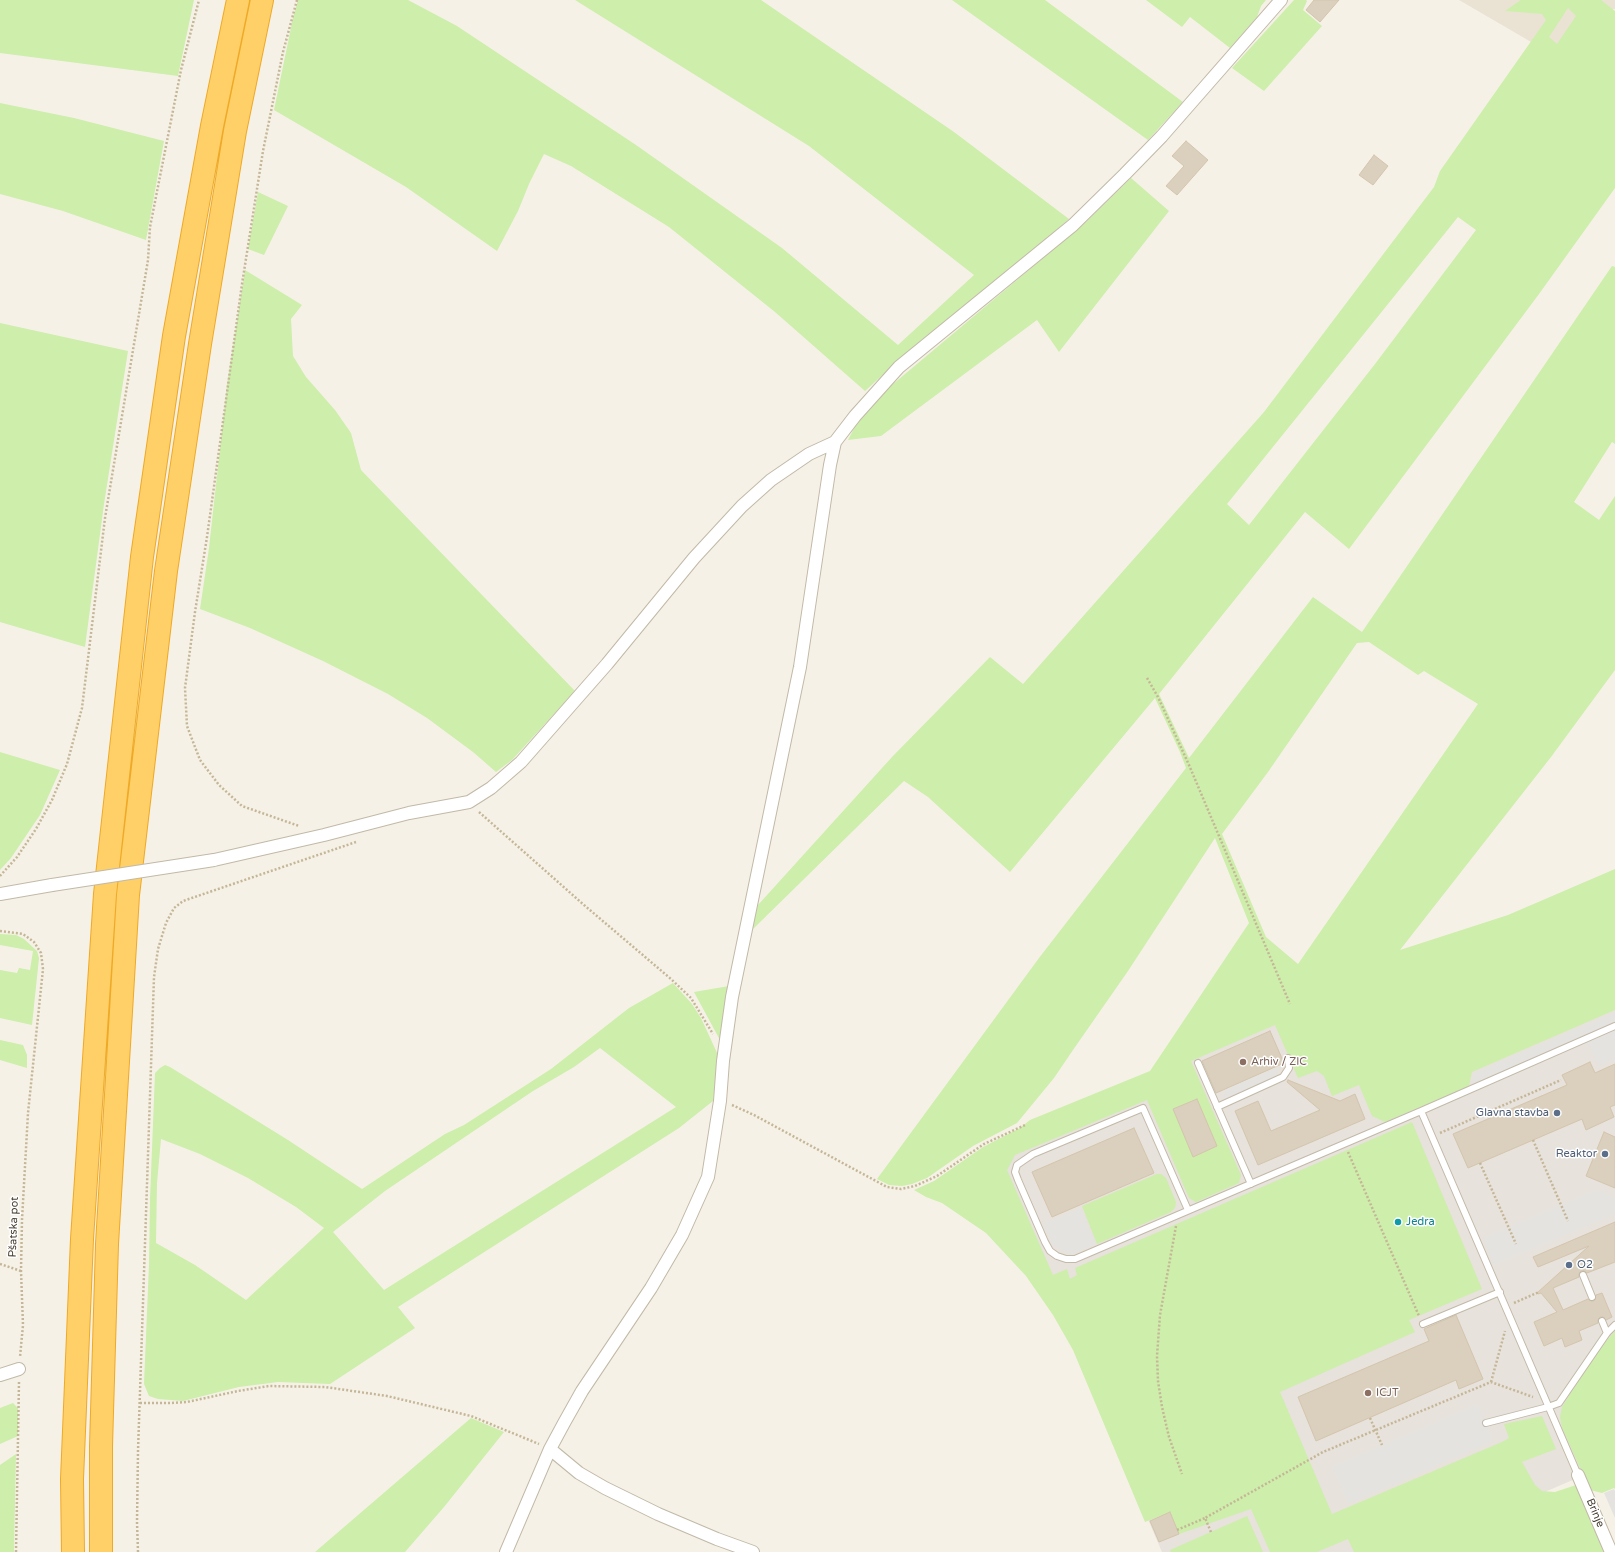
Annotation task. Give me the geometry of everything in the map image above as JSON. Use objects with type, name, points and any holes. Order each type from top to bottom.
[{"type":"highway","points":[[73,1552],[72,1479],[82,1239],[105,894],[142,557],[174,336],[212,126],[238,0]]},
{"type":"highway","points":[[101,1552],[101,1446],[107,1244],[128,895],[166,571],[200,344],[235,131],[262,0]]},
{"type":"street","points":[[506,1552],[550,1449],[582,1391],[650,1288],[682,1235],[708,1177],[720,1101],[723,1061],[732,997],[800,667],[830,465],[835,442],[855,416],[899,367],[1073,224],[1125,174],[1162,136],[1281,0]]},
{"type":"street","points":[[0,894],[214,860],[324,835],[409,813],[469,802],[491,788],[521,762],[607,664],[694,558],[742,506],[771,480],[809,454],[835,442]]},
{"type":"street","points":[[0,1375],[19,1369]]},
{"type":"street","points":[[550,1449],[579,1473],[605,1488],[658,1514],[717,1539],[753,1552]]},
{"type":"street","name":"Brinje","points":[[1578,1474],[1611,1552]]},
{"type":"lane","points":[[1188,1210],[1143,1108],[1033,1154],[1017,1165],[1016,1172],[1018,1180],[1050,1251],[1057,1256],[1066,1259],[1075,1259],[1615,1026]]},
{"type":"lane","points":[[1217,1106],[1283,1078],[1289,1068],[1288,1058]]},
{"type":"lane","points":[[1198,1063],[1251,1184]]},
{"type":"lane","points":[[1421,1111],[1506,1306],[1545,1401],[1578,1474]]},
{"type":"lane","points":[[1583,1275],[1592,1297]]},
{"type":"lane","points":[[1423,1324],[1500,1292]]},
{"type":"lane","points":[[1602,1321],[1607,1333]]},
{"type":"lane","points":[[1486,1423],[1559,1403],[1607,1333],[1615,1325]]},
{"type":"path","points":[[0,876],[17,857],[32,835],[52,800],[67,764],[82,708],[105,518],[148,260],[150,227],[181,70],[199,0]]},
{"type":"path","points":[[297,0],[283,52],[263,151],[241,292],[185,688],[187,726],[200,760],[220,785],[242,806],[324,835]]},
{"type":"path","points":[[1147,678],[1158,697],[1189,765],[1290,1004]]},
{"type":"path","points":[[469,802],[584,904],[672,979],[691,998],[710,1026],[723,1061]]},
{"type":"path","points":[[138,1552],[137,1522],[140,1402],[154,977],[158,949],[166,923],[174,908],[183,901],[358,841]]},
{"type":"path","name":"Pšatska pot","points":[[0,931],[23,934],[34,942],[41,953],[43,969],[28,1113],[22,1220],[21,1271],[23,1325],[19,1369],[16,1552]]},
{"type":"path","points":[[1432,1136],[1561,1080]]},
{"type":"path","points":[[720,1101],[754,1115],[887,1188],[901,1189],[915,1186],[937,1176],[984,1144],[1024,1126]]},
{"type":"path","points":[[1533,1140],[1568,1222]]},
{"type":"path","points":[[1344,1143],[1423,1324]]},
{"type":"path","points":[[1480,1163],[1516,1244]]},
{"type":"path","points":[[1179,1214],[1164,1293],[1157,1356],[1158,1382],[1162,1407],[1169,1437],[1182,1474]]},
{"type":"path","points":[[0,1264],[21,1271]]},
{"type":"path","points":[[1506,1306],[1539,1292]]},
{"type":"path","points":[[1491,1382],[1509,1314]]},
{"type":"path","points":[[1177,1530],[1205,1518],[1323,1452],[1491,1382],[1545,1401]]},
{"type":"path","points":[[140,1402],[187,1402],[238,1390],[269,1386],[325,1387],[387,1396],[472,1416],[550,1449]]},
{"type":"path","points":[[1370,1418],[1382,1445]]},
{"type":"path","points":[[1205,1518],[1211,1532]]},
{"type":"shaded area","points":[[1459,0],[1615,0],[1615,9],[1598,9],[1562,60]]},
{"type":"shaded area","points":[[1615,873],[1615,1462],[1404,1552],[1162,1552],[988,1146]]},
{"type":"shaded area","points":[[1615,1012],[1615,1059],[1598,1066],[1585,1036],[1471,1085],[1474,1073]]},
{"type":"shaded area","points":[[1279,1067],[1275,1078],[1223,1100],[1227,1088]]},
{"type":"shaded area","points":[[1596,1190],[1615,1198],[1615,1214],[1494,1265],[1483,1238]]},
{"type":"shaded area","points":[[1081,1208],[1096,1244],[1071,1255],[1052,1245],[1043,1224]]},
{"type":"shaded area","points":[[1478,1404],[1493,1441],[1348,1504],[1332,1467]]},
{"type":"shaded area","points":[[1614,1489],[1615,1491],[1615,1518],[1604,1493]]},
{"type":"green space","points":[[0,0],[194,0],[178,76],[0,53]]},
{"type":"green space","points":[[298,0],[408,0],[457,26],[636,145],[782,248],[898,345],[974,275],[809,146],[575,0],[761,0],[954,132],[1069,219],[1015,266],[920,341],[865,391],[775,312],[669,227],[571,166],[544,154],[518,211],[497,251],[406,187],[274,110]]},
{"type":"green space","points":[[952,0],[1045,0],[1183,102],[1148,140]]},
{"type":"green space","points":[[1146,0],[1266,0],[1261,6],[1257,17],[1230,48],[1190,17],[1182,27]]},
{"type":"green space","points":[[1294,0],[1306,0],[1307,1],[1303,10],[1322,26],[1264,91],[1232,68]]},
{"type":"green space","points":[[1521,0],[1601,0],[1615,11],[1615,188],[1539,294],[1349,549],[1305,512],[1159,694],[1189,758],[1313,597],[1362,632],[1612,266],[1615,267],[1615,444],[1612,442],[1574,502],[1599,520],[1615,496],[1615,670],[1551,757],[1400,950],[1508,915],[1615,869],[1615,1010],[1472,1072],[1469,1086],[1385,1122],[1372,1116],[1359,1085],[1332,1096],[1324,1076],[1317,1071],[1298,1078],[1275,1025],[1191,1061],[1241,1175],[1239,1183],[1196,1202],[1189,1198],[1147,1100],[1015,1155],[1007,1170],[1053,1275],[1067,1269],[1070,1279],[1077,1275],[1075,1268],[1412,1122],[1482,1289],[1409,1320],[1415,1332],[1280,1392],[1332,1514],[1502,1442],[1509,1438],[1504,1424],[1542,1416],[1556,1449],[1522,1462],[1535,1485],[1542,1491],[1555,1492],[1576,1485],[1605,1552],[1354,1552],[1348,1539],[1317,1552],[1270,1552],[1251,1509],[1179,1534],[1170,1512],[1145,1522],[1073,1350],[1053,1315],[1026,1276],[986,1233],[942,1203],[926,1197],[914,1190],[934,1181],[983,1147],[1020,1128],[1030,1120],[1150,1071],[1249,923],[1215,838],[1128,971],[1054,1078],[1017,1123],[973,1146],[927,1178],[912,1184],[902,1186],[889,1185],[877,1179],[1039,958],[1186,768],[1155,698],[1010,872],[928,797],[904,781],[752,930],[758,905],[892,757],[990,657],[1023,684],[1264,412],[1434,187],[1440,171],[1546,20],[1542,14],[1505,11]],"holes":[[[1568,8],[1576,16],[1557,44],[1549,37]],[[1458,217],[1476,230],[1375,364],[1249,525],[1227,504]],[[1369,642],[1418,675],[1424,671],[1478,704],[1298,964],[1266,937],[1222,834],[1268,772],[1357,643]]]},
{"type":"green space","points":[[0,103],[74,118],[164,141],[146,240],[63,211],[0,194]]},
{"type":"green space","points":[[1131,178],[1169,211],[1059,352],[1037,320],[881,436],[848,440],[859,419],[886,390],[1086,222]]},
{"type":"green space","points":[[258,192],[288,206],[264,255],[248,249]]},
{"type":"green space","points":[[245,270],[302,305],[291,319],[293,356],[306,377],[335,410],[351,433],[361,470],[575,691],[512,760],[496,772],[473,752],[427,718],[388,694],[323,661],[250,628],[200,609],[209,548],[227,385]]},
{"type":"green space","points":[[0,323],[128,351],[104,504],[85,647],[0,622]]},
{"type":"green space","points":[[0,752],[60,770],[40,815],[11,858],[0,870]]},
{"type":"green space","points":[[0,934],[16,935],[24,939],[37,951],[39,958],[32,1025],[0,1018],[0,970],[17,973],[19,968],[30,970],[33,951],[0,945]]},
{"type":"green space","points":[[673,983],[692,1004],[701,1018],[718,1055],[713,1101],[679,1128],[398,1307],[415,1328],[330,1384],[278,1382],[239,1387],[183,1401],[158,1399],[149,1396],[144,1384],[150,1200],[155,1073],[160,1068],[165,1065],[170,1067],[288,1140],[362,1189],[445,1134],[464,1125],[551,1069],[629,1008]],"holes":[[[600,1048],[676,1107],[384,1290],[333,1232],[385,1191],[533,1091],[574,1067]],[[161,1139],[200,1154],[248,1178],[296,1207],[324,1228],[246,1300],[195,1265],[156,1243],[157,1183]]]},
{"type":"green space","points":[[729,986],[720,1040],[694,992]]},
{"type":"green space","points":[[0,1040],[23,1045],[27,1055],[27,1068],[0,1060]]},
{"type":"green space","points":[[1157,1174],[1161,1174],[1166,1178],[1176,1202],[1175,1208],[1171,1212],[1097,1244],[1082,1206]]},
{"type":"green space","points":[[1615,1331],[1615,1489],[1614,1488],[1602,1493],[1590,1490],[1562,1428],[1560,1417],[1562,1407],[1570,1394],[1597,1352]]},
{"type":"green space","points":[[13,1403],[18,1408],[18,1436],[0,1444],[0,1408]]},
{"type":"green space","points":[[471,1418],[504,1432],[444,1507],[405,1552],[315,1552]]},
{"type":"green space","points":[[16,1454],[14,1552],[0,1552],[0,1465]]},
{"type":"green space","points":[[1247,1516],[1263,1552],[1171,1552],[1170,1550]]},
{"type":"building","points":[[1314,0],[1339,0],[1320,22],[1306,10]]},
{"type":"building","points":[[1186,141],[1208,160],[1177,195],[1166,186],[1184,166],[1172,156]]},
{"type":"building","points":[[1374,155],[1388,166],[1373,185],[1359,175]]},
{"type":"building","name":"Arhiv / ZIC","points":[[1270,1031],[1284,1063],[1216,1093],[1202,1061]]},
{"type":"building","name":"Glavna stavba","points":[[1590,1062],[1595,1073],[1615,1064],[1615,1105],[1610,1107],[1614,1117],[1586,1130],[1582,1119],[1468,1168],[1453,1134],[1567,1085],[1562,1075]]},
{"type":"building","points":[[1288,1080],[1340,1101],[1355,1094],[1365,1119],[1258,1165],[1235,1111],[1258,1101],[1271,1131],[1320,1110],[1287,1082]]},
{"type":"building","points":[[1197,1099],[1217,1146],[1193,1157],[1173,1109]]},
{"type":"building","points":[[1134,1128],[1154,1173],[1052,1217],[1032,1172]]},
{"type":"building","name":"Reaktor","points":[[1604,1132],[1615,1137],[1615,1188],[1586,1176]]},
{"type":"building","points":[[1615,1222],[1615,1262],[1587,1273],[1581,1271],[1579,1277],[1553,1288],[1563,1310],[1588,1299],[1594,1301],[1596,1295],[1602,1293],[1612,1317],[1606,1320],[1603,1317],[1600,1317],[1598,1323],[1579,1331],[1582,1340],[1565,1347],[1562,1338],[1544,1346],[1534,1322],[1557,1312],[1541,1293],[1537,1293],[1589,1246],[1538,1267],[1533,1257]]},
{"type":"building","name":"ICJT","points":[[1456,1315],[1483,1379],[1459,1389],[1456,1380],[1316,1441],[1298,1397],[1429,1341],[1424,1329]]},
{"type":"building","points":[[1170,1512],[1179,1534],[1159,1542],[1150,1521]]},
{"type":"place","name":"Arhiv / ZIC","points":[[1243,1062]]},
{"type":"place","name":"Glavna stavba","points":[[1557,1113]]},
{"type":"place","name":"Reaktor","points":[[1605,1154]]},
{"type":"place","name":"Jedra","points":[[1398,1222]]},
{"type":"place","name":"O2","points":[[1569,1265]]},
{"type":"place","name":"ICJT","points":[[1368,1393]]}]
